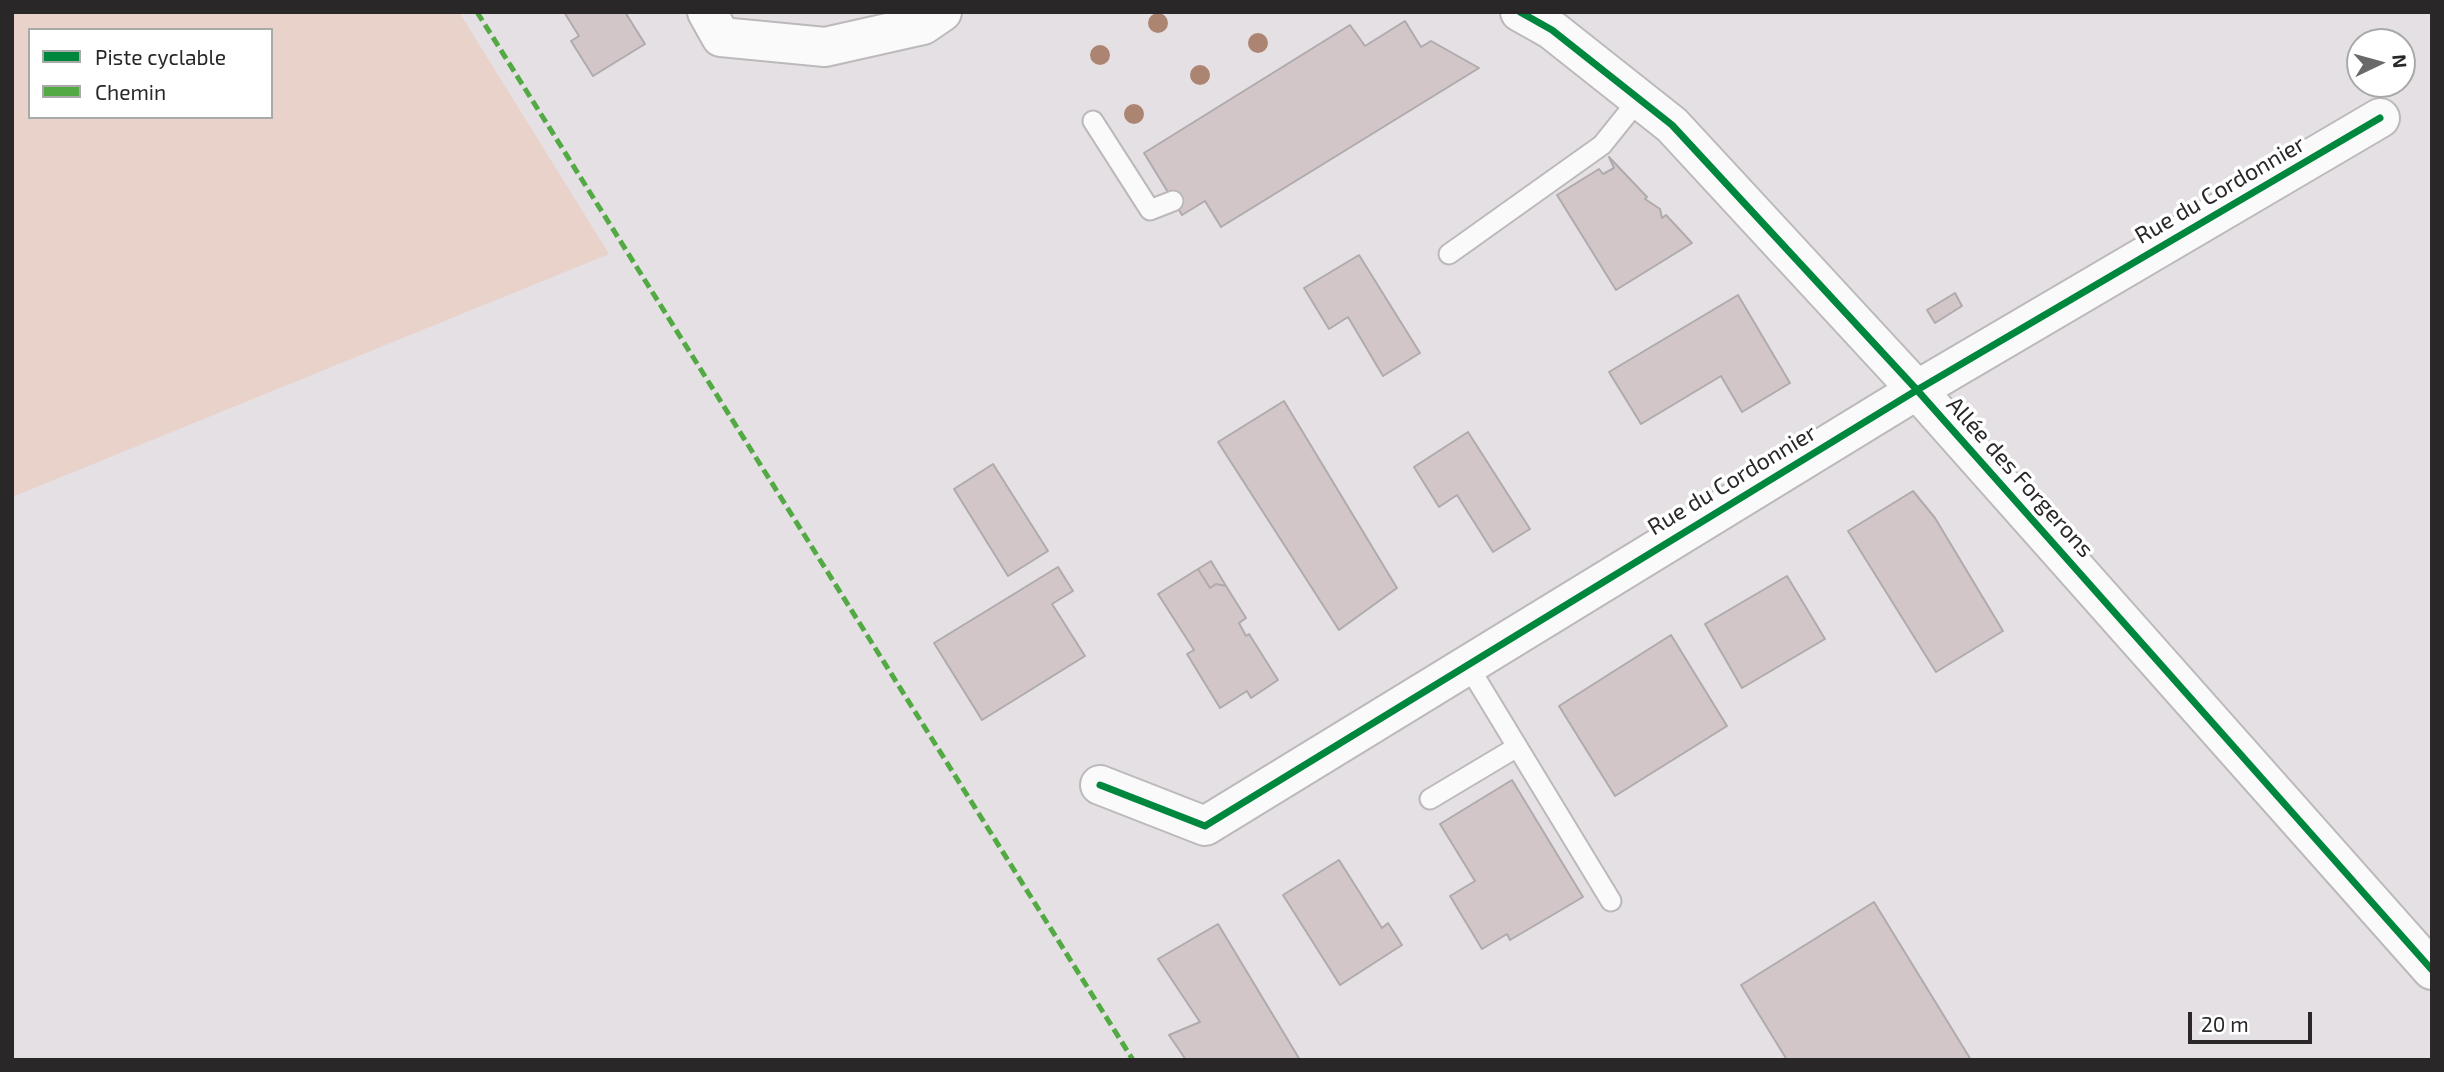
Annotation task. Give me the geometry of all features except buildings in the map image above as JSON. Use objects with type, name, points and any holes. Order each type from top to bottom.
[{"type":"street","points":[[707,12],[721,37],[825,47],[923,25],[942,12]]},
{"type":"street","name":"Allée des Forgerons","points":[[1520,12],[1552,30],[1672,125],[1917,390],[2432,970]]},
{"type":"street","name":"Rue du Cordonnier","points":[[1100,785],[1205,826],[1917,390],[2380,118]]},
{"type":"lane","points":[[1449,254],[1602,145],[1639,99]]},
{"type":"lane","points":[[1093,121],[1150,211],[1173,201]]},
{"type":"lane","points":[[1466,664],[1611,901]]},
{"type":"lane","points":[[1430,799],[1517,747]]},
{"type":"shaded area","points":[[12,12],[459,12],[609,254],[12,497]]},
{"type":"marked path","points":[[477,12],[1133,1060]]},
{"type":"cycle path","points":[[1520,12],[1552,30],[1672,125],[1917,390],[2432,970]]},
{"type":"cycle path","points":[[1100,785],[1205,826],[1917,390],[2380,118]]}]
